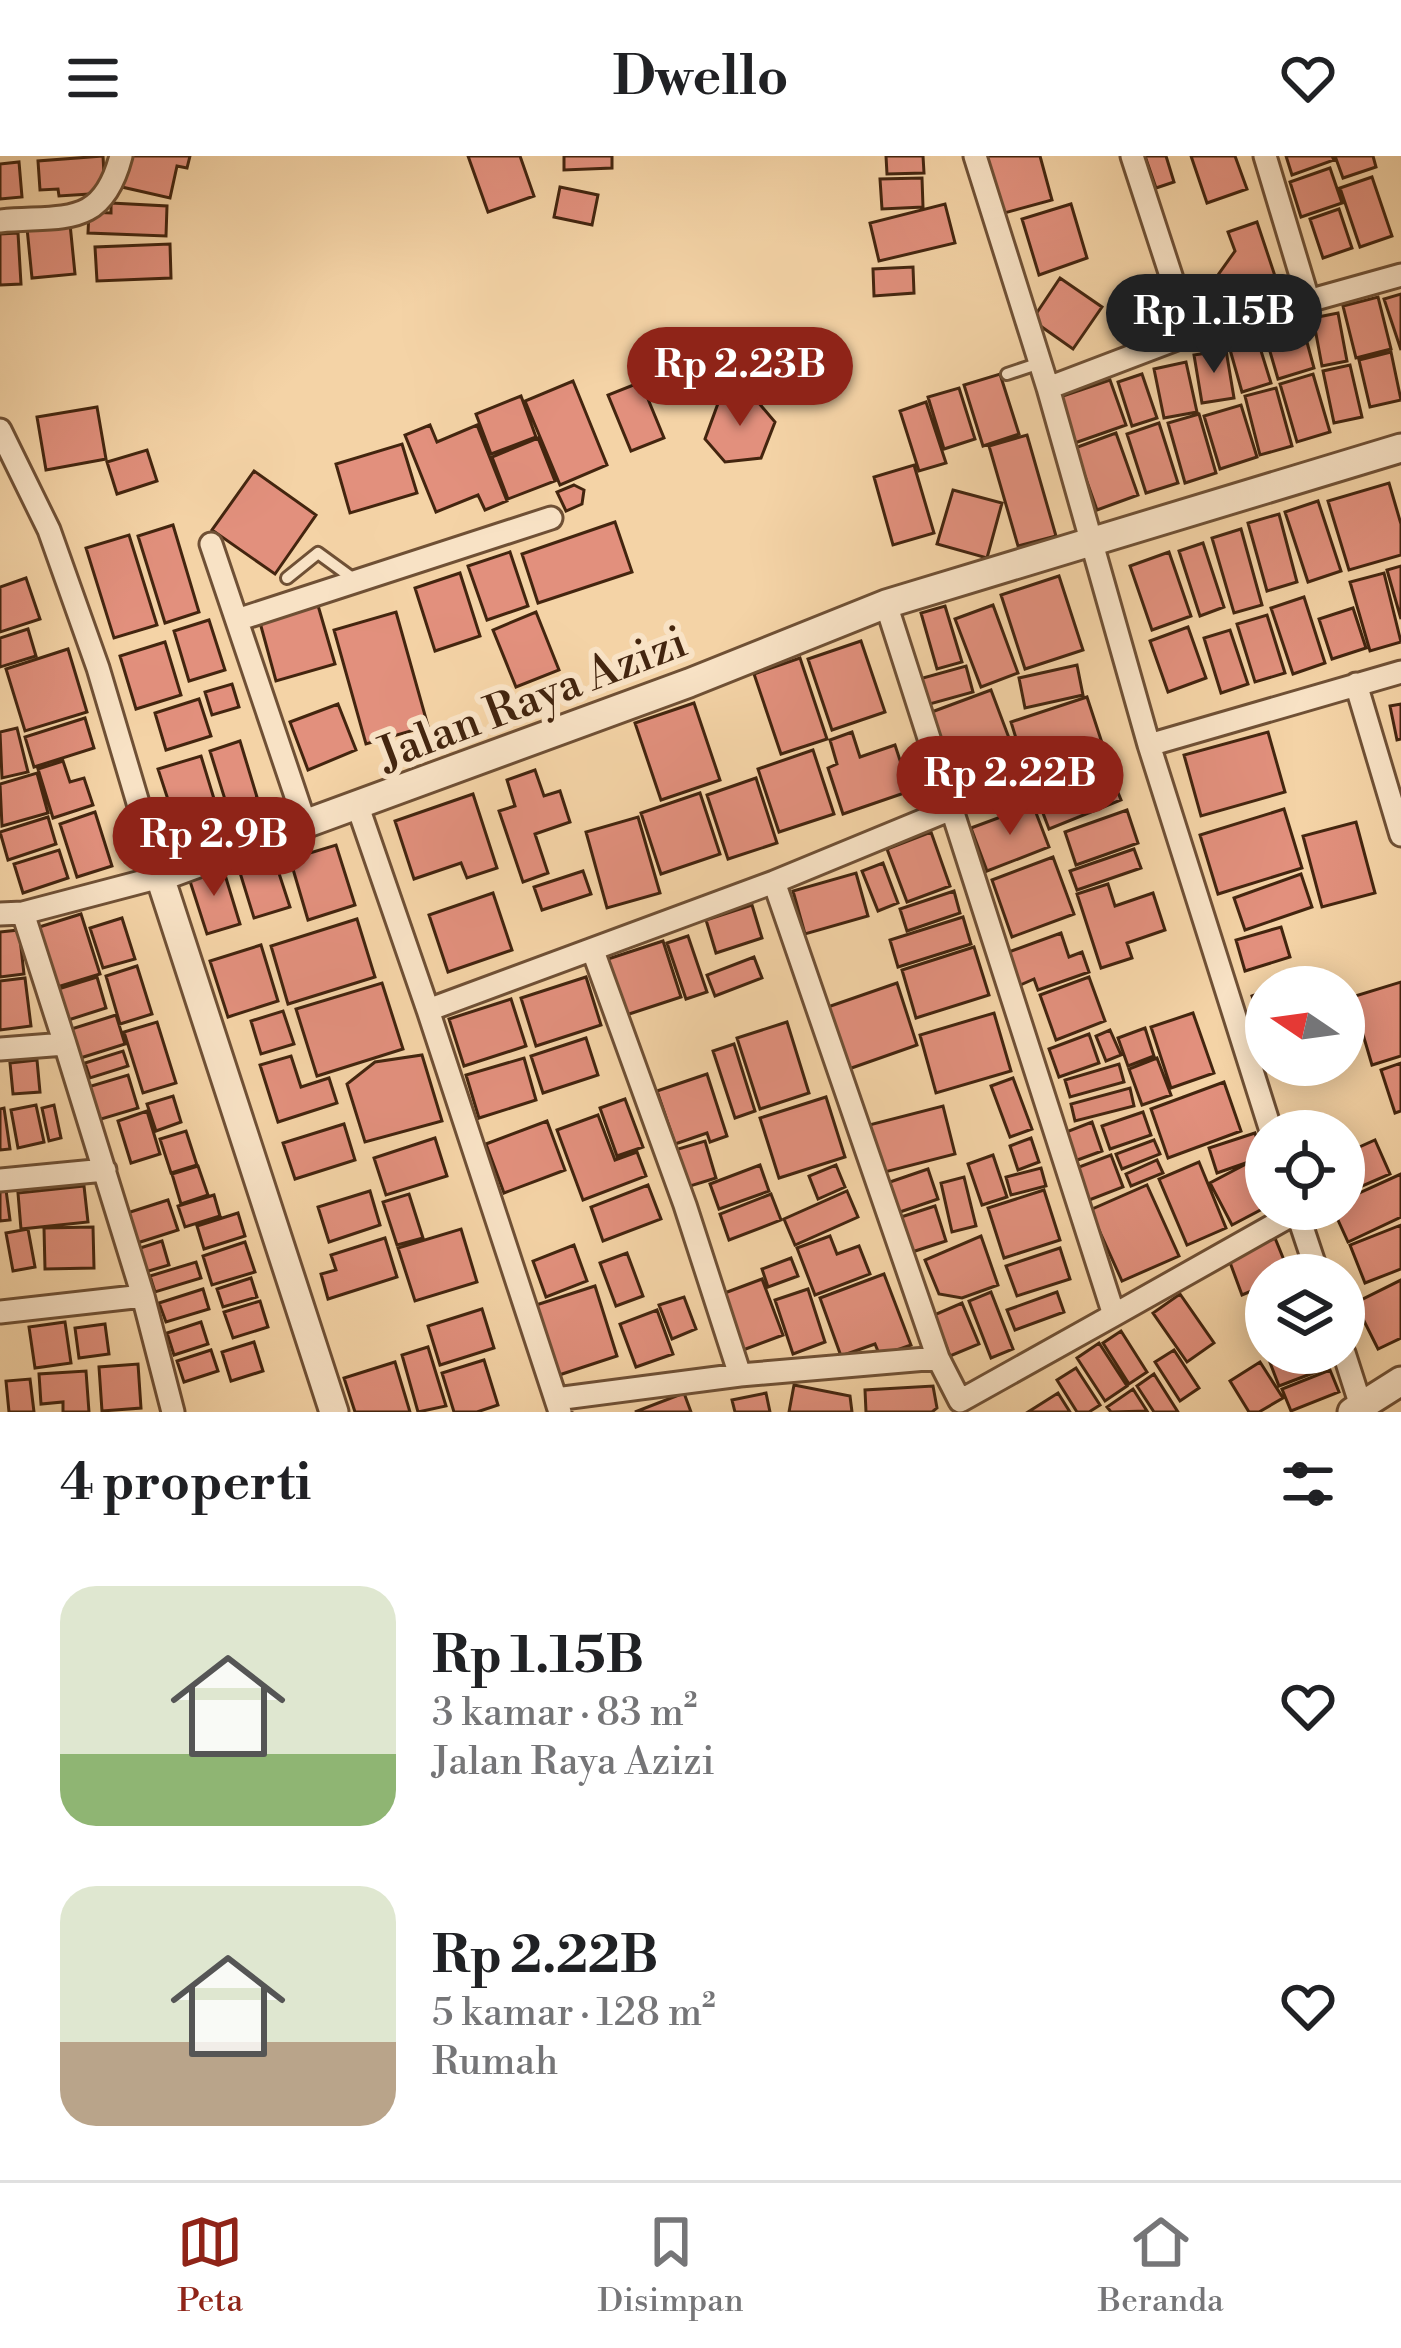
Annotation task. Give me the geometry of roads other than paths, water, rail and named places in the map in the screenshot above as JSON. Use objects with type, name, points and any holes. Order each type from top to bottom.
[{"type":"street","points":[[0,221],[85,213],[110,192],[122,156]]},
{"type":"street","points":[[975,156],[1048,388],[1149,745],[1264,1110]]},
{"type":"street","points":[[1132,156],[1190,334]]},
{"type":"street","points":[[1265,156],[1308,299]]},
{"type":"street","points":[[1048,388],[1190,334],[1401,275]]},
{"type":"street","points":[[0,430],[49,530],[98,668],[160,877],[334,1412]]},
{"type":"street","name":"Jalan Raya Azizi","points":[[160,877],[689,683],[886,604],[1401,448]]},
{"type":"street","points":[[237,620],[551,518]]},
{"type":"street","points":[[212,544],[305,823]]},
{"type":"street","points":[[886,604],[1114,1315]]},
{"type":"street","points":[[1149,745],[1401,672]]},
{"type":"street","points":[[1356,684],[1401,835]]},
{"type":"street","points":[[358,807],[558,1405],[740,1375],[938,1358]]},
{"type":"street","points":[[428,1010],[774,882],[951,809]]},
{"type":"street","points":[[0,914],[23,913],[160,877]]},
{"type":"street","points":[[774,882],[952,1407],[1263,1230]]},
{"type":"street","points":[[23,913],[143,1296],[173,1412]]},
{"type":"street","points":[[593,951],[686,1205],[740,1375]]},
{"type":"street","points":[[0,1049],[64,1044]]},
{"type":"street","points":[[0,1180],[105,1170]]},
{"type":"street","points":[[0,1312],[143,1296]]},
{"type":"street","points":[[1348,1374],[1357,1409],[1401,1381]]},
{"type":"lane","points":[[1006,374],[1040,363]]},
{"type":"lane","points":[[287,578],[318,553],[355,580]]}]
